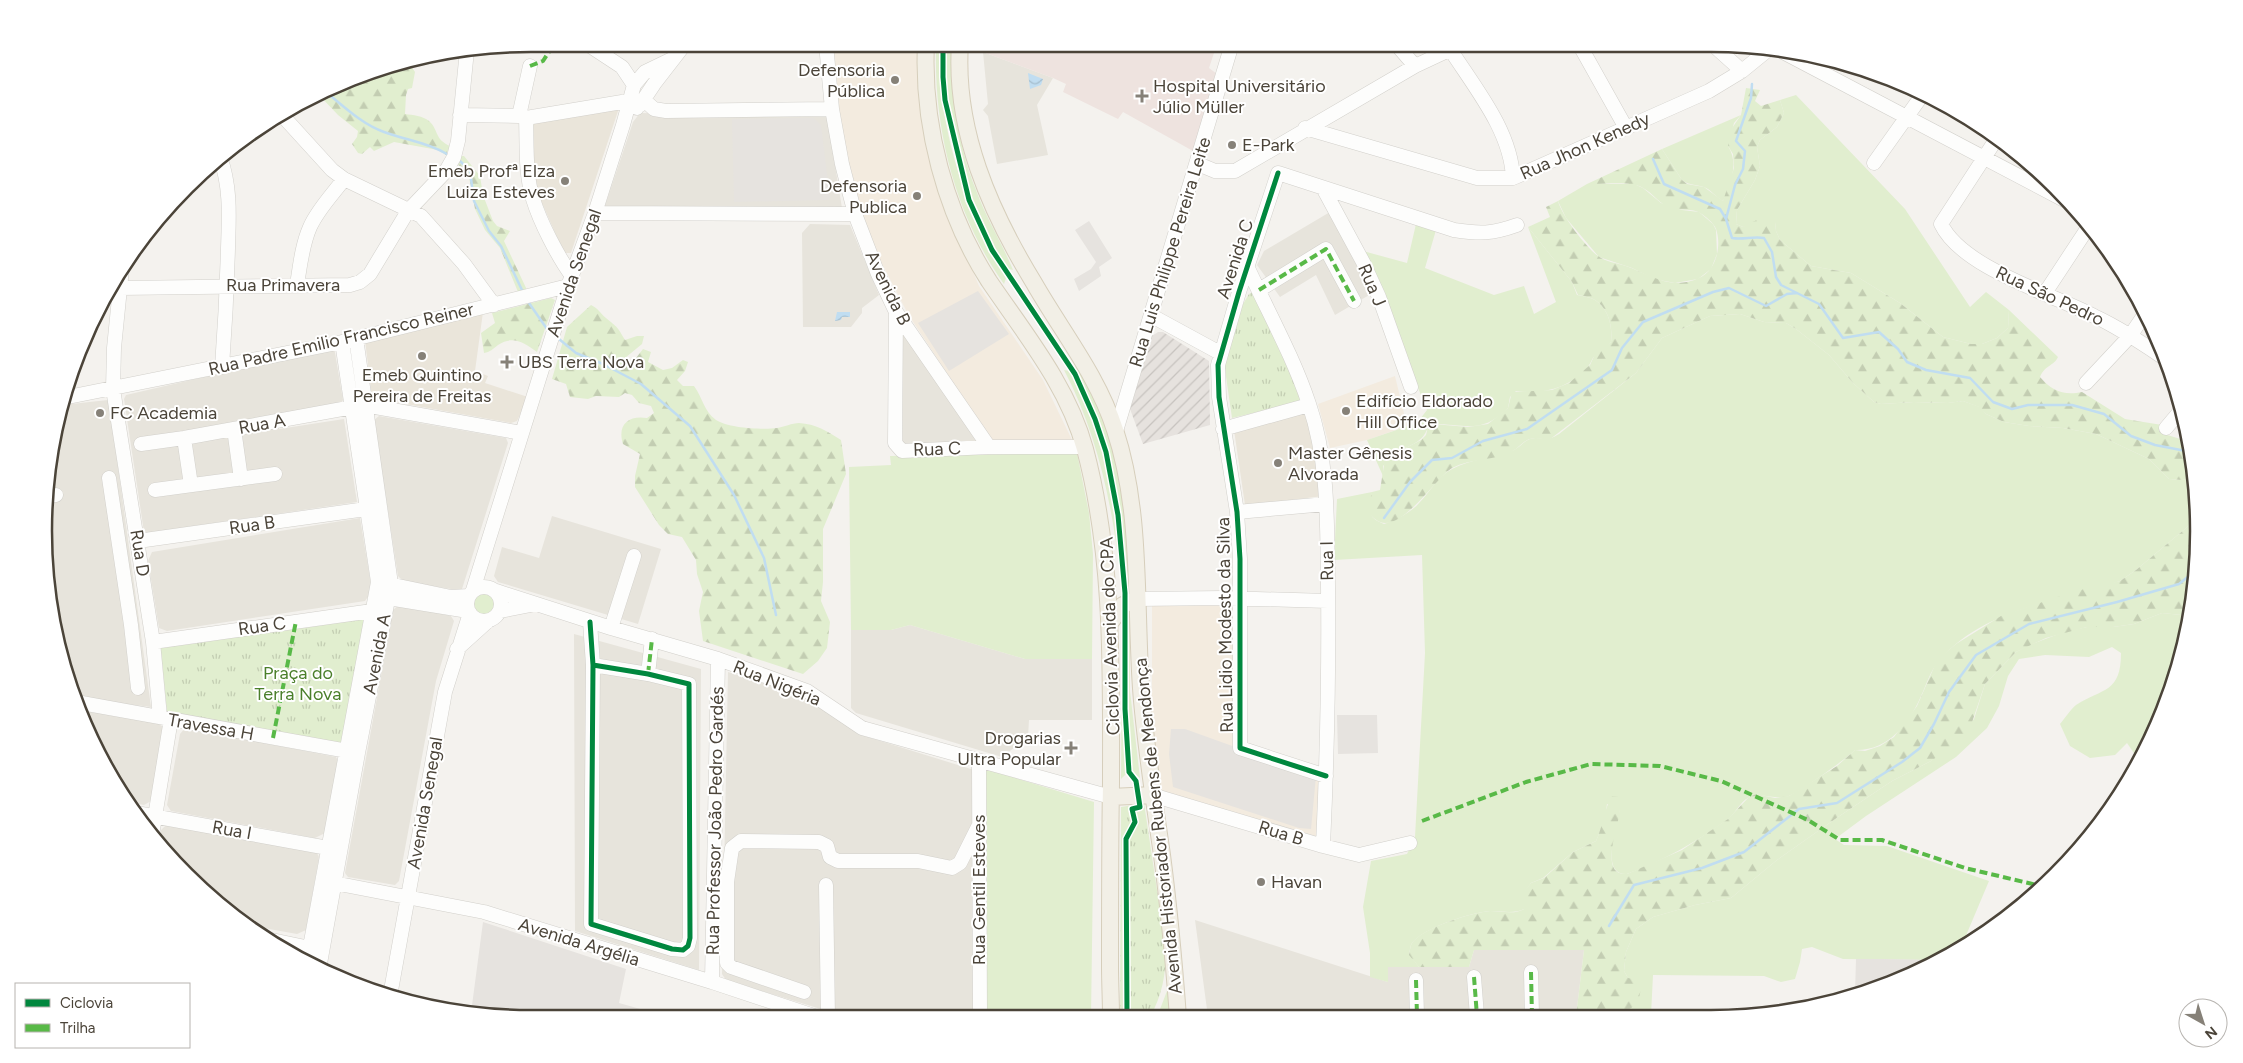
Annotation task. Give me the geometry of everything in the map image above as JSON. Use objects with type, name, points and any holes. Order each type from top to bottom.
[{"type":"main road","name":"Avenida Historiador Rubens de Mendonça","points":[[926,52],[926,90],[930,126],[940,166],[957,217],[978,262],[1024,328],[1066,403],[1084,447],[1101,520],[1110,623],[1111,1010]]},
{"type":"main road","name":"Avenida Historiador Rubens de Mendonça","points":[[960,52],[960,90],[964,118],[990,201],[1034,284],[1091,374],[1116,431],[1132,515],[1141,687],[1152,795],[1164,872],[1177,1010]]},
{"type":"main road","points":[[1110,623],[1123,605],[1137,599]]},
{"type":"main road","points":[[1111,797],[1152,795]]},
{"type":"street","points":[[599,52],[622,67],[649,78]]},
{"type":"street","name":"Avenida Senegal","points":[[471,593],[570,281],[624,125],[649,78],[678,52]]},
{"type":"street","name":"Avenida B","points":[[827,52],[832,109],[842,164],[855,214],[878,274],[896,312],[989,447]]},
{"type":"street","name":"Rua Luis Philippe Pereira Leite","points":[[1116,431],[1198,164],[1230,52]]},
{"type":"street","points":[[1403,52],[1415,66]]},
{"type":"street","points":[[1198,164],[1215,171],[1235,171],[1305,128],[1415,66],[1445,52]]},
{"type":"street","points":[[1459,52],[1495,119],[1512,161],[1513,178]]},
{"type":"street","points":[[1583,52],[1626,128]]},
{"type":"street","points":[[1722,53],[1742,71]]},
{"type":"street","name":"Rua Jhon Kenedy","points":[[1305,128],[1477,178],[1513,178],[1709,91],[1742,71],[1761,56]]},
{"type":"street","name":"Rua Primavera","points":[[120,288],[228,285],[350,285],[360,282],[370,274],[408,210],[446,171],[454,157],[458,141],[466,57]]},
{"type":"street","points":[[530,66],[522,117],[533,199],[570,281]]},
{"type":"street","points":[[622,67],[634,86]]},
{"type":"street","points":[[1827,67],[1907,118],[2048,191]]},
{"type":"street","name":"Avenida Senegal","points":[[637,103],[634,86],[637,80],[649,78]]},
{"type":"street","points":[[1874,163],[1919,100]]},
{"type":"street","points":[[460,115],[522,117],[637,103],[666,111],[832,109]]},
{"type":"street","points":[[287,120],[327,165],[344,179],[421,216],[445,240],[494,305]]},
{"type":"street","points":[[1985,157],[1993,144]]},
{"type":"street","points":[[1267,153],[1278,173],[1454,230],[1483,234],[1498,232],[1516,225]]},
{"type":"street","name":"Rua São Pedro","points":[[1985,157],[1941,224],[1947,236],[1983,265],[2094,316],[2156,353]]},
{"type":"street","points":[[222,166],[230,196],[228,285],[222,367]]},
{"type":"street","name":"Avenida C","points":[[1220,354],[1278,173]]},
{"type":"street","points":[[297,285],[304,245],[310,227],[344,179]]},
{"type":"street","name":"Rua J","points":[[1322,188],[1363,262],[1379,297],[1411,387]]},
{"type":"street","points":[[595,212],[855,214]]},
{"type":"street","points":[[2045,293],[2085,232]]},
{"type":"street","points":[[1239,292],[1258,289],[1326,249],[1354,301]]},
{"type":"street","name":"Rua I","points":[[1247,266],[1283,339],[1309,405],[1321,454],[1326,504],[1328,601],[1326,776],[1323,846]]},
{"type":"street","name":"Rua Padre Emilio Francisco Reiner","points":[[73,396],[342,342],[494,305],[570,281]]},
{"type":"street","name":"Rua D","points":[[120,288],[114,348],[114,389],[166,718],[154,826]]},
{"type":"street","name":"Rua C","points":[[896,312],[896,442],[902,450],[989,447],[1084,447]]},
{"type":"street","points":[[1152,316],[1220,354]]},
{"type":"street","points":[[2086,384],[2130,336],[2141,321]]},
{"type":"street","name":"Avenida A","points":[[320,961],[334,884],[372,610],[384,590],[366,509],[356,338]]},
{"type":"street","name":"Avenida A","points":[[309,955],[328,848],[352,752],[384,590],[359,406],[342,342]]},
{"type":"street","name":"Rua Lidio Modesto da Silva","points":[[1220,354],[1218,365],[1219,397],[1237,512],[1240,598],[1240,748],[1326,776]]},
{"type":"street","points":[[1223,429],[1309,405]]},
{"type":"street","points":[[359,406],[522,433]]},
{"type":"street","name":"Rua A","points":[[142,444],[359,406]]},
{"type":"street","points":[[2166,428],[2176,416]]},
{"type":"street","points":[[234,429],[241,479]]},
{"type":"street","points":[[184,438],[191,484]]},
{"type":"street","points":[[156,490],[275,474]]},
{"type":"street","points":[[109,478],[132,625],[138,688]]},
{"type":"street","points":[[1237,512],[1326,504]]},
{"type":"street","name":"Rua B","points":[[138,541],[366,509]]},
{"type":"street","points":[[611,628],[634,556]]},
{"type":"street","points":[[480,565],[493,589],[500,597],[500,611]]},
{"type":"street","name":"Rua Nigéria","points":[[471,593],[479,587],[493,589],[590,622],[718,659],[814,694],[862,728],[1111,797]]},
{"type":"street","points":[[384,590],[451,597],[471,593]]},
{"type":"street","points":[[384,590],[469,612],[475,618],[488,621]]},
{"type":"street","points":[[469,612],[467,602],[471,593]]},
{"type":"street","points":[[1137,599],[1240,598],[1328,601]]},
{"type":"street","points":[[457,650],[500,611],[538,604]]},
{"type":"street","name":"Rua C","points":[[153,642],[372,610]]},
{"type":"street","name":"Avenida Senegal","points":[[391,989],[445,692],[469,612]]},
{"type":"street","points":[[132,625],[150,622]]},
{"type":"street","points":[[590,622],[593,665],[591,924],[672,949],[683,950],[688,946],[690,938],[689,684],[648,674],[593,665]]},
{"type":"street","points":[[648,674],[652,639]]},
{"type":"street","name":"Rua Professor João Pedro Gardés","points":[[712,982],[718,659]]},
{"type":"street","name":"Travessa H","points":[[85,704],[352,752]]},
{"type":"street","name":"Rua Gentil Esteves","points":[[979,761],[980,1010]]},
{"type":"street","name":"Rua B","points":[[1152,795],[1359,855],[1410,843]]},
{"type":"street","name":"Rua I","points":[[145,814],[328,848]]},
{"type":"street","points":[[804,992],[731,967],[727,962],[727,882],[731,854],[735,844],[741,841],[819,842],[827,846],[830,857],[838,861],[918,861],[952,868],[960,863],[978,827]]},
{"type":"street","name":"Avenida Argélia","points":[[334,884],[408,896],[484,912],[712,982],[796,1010]]},
{"type":"street","points":[[826,885],[828,1010]]},
{"type":"street","points":[[287,943],[310,948]]},
{"type":"street","points":[[1531,972],[1532,1010]]},
{"type":"street","points":[[1474,977],[1477,1010]]},
{"type":"street","points":[[1416,980],[1418,1010]]},
{"type":"shaded area","points":[[834,52],[925,52],[957,234],[979,286],[1043,380],[1073,442],[992,442],[908,314],[875,250],[852,186],[840,127]]},
{"type":"shaded area","points":[[983,52],[1053,78],[1037,105],[1048,155],[997,164],[988,116],[983,110],[988,104]]},
{"type":"shaded area","name":"Hospital Universitário Júlio Müller","points":[[983,52],[1214,52],[1209,68],[1217,74],[1193,151],[1123,112],[1118,119],[1063,92],[1066,84]]},
{"type":"shaded area","name":"Emeb Profª Elza Luiza Esteves","points":[[620,105],[571,253],[564,253],[538,194],[534,168],[531,120]]},
{"type":"shaded area","points":[[640,113],[827,117],[842,208],[605,206],[633,122]]},
{"type":"shaded area","points":[[814,118],[821,125],[830,198],[828,200],[734,202],[732,119]]},
{"type":"shaded area","points":[[1330,212],[1376,291],[1335,315],[1316,275],[1280,297],[1257,265],[1264,251]]},
{"type":"shaded area","points":[[1089,221],[1112,258],[1099,267],[1101,276],[1079,291],[1074,279],[1091,269],[1096,262],[1075,230]]},
{"type":"shaded area","points":[[810,224],[850,225],[879,295],[862,308],[862,313],[851,327],[803,327],[802,233]]},
{"type":"shaded area","points":[[978,291],[1009,334],[949,371],[918,323]]},
{"type":"shaded area","name":"Emeb Quintino Pereira de Freitas","points":[[483,312],[475,371],[488,376],[485,383],[528,397],[517,421],[511,423],[372,398],[365,340]]},
{"type":"shaded area","points":[[901,326],[984,444],[903,445]]},
{"type":"shaded area","points":[[1158,332],[1163,332],[1209,361],[1210,425],[1143,444],[1130,409],[1151,337]]},
{"type":"shaded area","points":[[334,347],[343,400],[339,406],[276,415],[279,429],[344,419],[357,502],[144,532],[124,399],[126,395]]},
{"type":"shaded area","points":[[1395,376],[1407,426],[1367,440],[1330,448],[1318,404]]},
{"type":"shaded area","points":[[108,400],[151,707],[83,698],[69,655],[57,594],[52,532],[57,469],[70,404]]},
{"type":"shaded area","name":"Master Gênesis Alvorada","points":[[1305,410],[1324,496],[1245,505],[1234,430]]},
{"type":"shaded area","points":[[379,416],[506,438],[508,443],[462,589],[457,590],[403,581],[398,576],[374,420]]},
{"type":"shaded area","points":[[552,516],[661,549],[638,624],[498,582],[494,576],[502,547],[539,558]]},
{"type":"shaded area","points":[[360,518],[372,591],[365,601],[167,631],[159,628],[148,561],[152,552]]},
{"type":"shaded area","points":[[1238,604],[1239,748],[1324,778],[1319,837],[1163,792],[1154,741],[1152,713],[1152,605]]},
{"type":"shaded area","points":[[399,605],[451,616],[454,621],[436,681],[399,881],[395,885],[348,877],[345,873],[393,610]]},
{"type":"shaded area","points":[[910,625],[1025,659],[1092,659],[1092,720],[1029,720],[1028,737],[1002,757],[856,713],[851,708],[851,630],[891,630]]},
{"type":"shaded area","points":[[574,634],[701,669],[699,970],[575,931]]},
{"type":"shaded area","points":[[728,672],[815,699],[858,734],[974,770],[973,1010],[824,1010],[726,980],[722,974]]},
{"type":"shaded area","points":[[88,712],[159,724],[163,727],[151,801],[144,805],[137,804],[133,798],[102,743]]},
{"type":"shaded area","points":[[1337,715],[1377,715],[1378,753],[1338,754]]},
{"type":"shaded area","points":[[185,728],[336,757],[338,761],[325,833],[315,838],[171,811],[167,805],[180,734]]},
{"type":"shaded area","points":[[1171,729],[1185,729],[1316,776],[1311,829],[1299,828],[1173,787],[1169,754]]},
{"type":"shaded area","points":[[166,825],[317,853],[319,857],[306,930],[297,934],[262,928],[216,892],[193,870],[160,834],[161,830]]},
{"type":"shaded area","points":[[1195,920],[1388,982],[1388,967],[1469,967],[1474,950],[1584,950],[1577,1010],[1207,1010]]},
{"type":"shaded area","points":[[483,922],[626,969],[619,1003],[644,1010],[532,1010],[472,1006]]},
{"type":"shaded area","points":[[1856,959],[1925,960],[1895,974],[1855,988]]},
{"type":"green space","points":[[936,52],[938,52],[940,55],[941,86],[950,143],[958,171],[979,225],[1006,278],[1004,284],[987,258],[973,231],[951,172],[944,142],[936,80]]},
{"type":"green space","points":[[951,52],[957,120],[970,173],[980,200],[1013,270],[1006,268],[985,228],[961,166],[951,122],[945,77],[945,54]]},
{"type":"green space","points":[[412,68],[415,72],[412,88],[408,89],[406,95],[405,114],[427,119],[441,140],[450,146],[446,155],[438,150],[394,142],[374,151],[370,147],[362,154],[358,153],[352,144],[357,137],[358,131],[338,115],[324,100],[378,78]]},
{"type":"green space","points":[[1746,88],[1760,90],[1755,101],[1761,106],[1780,100],[1784,113],[1777,127],[1760,140],[1757,147],[1760,166],[1755,180],[1737,210],[1736,224],[1743,227],[1763,218],[1775,222],[1780,240],[1811,266],[1851,273],[1900,303],[1943,337],[1971,344],[1982,344],[1997,338],[2008,328],[2009,310],[2058,357],[2040,377],[2049,386],[2064,393],[2082,392],[2125,419],[2162,425],[2161,433],[2181,439],[2187,479],[2169,479],[2149,459],[2096,434],[2063,428],[2004,422],[1986,414],[1979,407],[1963,401],[1881,404],[1874,402],[1853,383],[1829,355],[1796,329],[1786,323],[1764,322],[1740,314],[1710,316],[1662,338],[1636,373],[1549,440],[1530,439],[1514,451],[1504,455],[1452,468],[1405,514],[1394,521],[1384,523],[1375,519],[1370,513],[1369,504],[1372,492],[1380,490],[1385,459],[1421,440],[1426,435],[1428,427],[1433,424],[1468,427],[1488,424],[1508,408],[1512,392],[1552,390],[1569,383],[1590,365],[1595,354],[1611,342],[1609,318],[1603,307],[1593,299],[1578,295],[1572,282],[1528,227],[1550,217],[1546,207],[1558,201],[1564,215],[1581,238],[1604,260],[1670,282],[1689,282],[1699,278],[1710,270],[1718,250],[1716,229],[1702,214],[1697,211],[1674,209],[1660,202],[1647,190],[1630,184],[1587,184],[1662,149],[1682,180],[1687,184],[1704,187],[1723,201],[1734,168],[1733,154],[1728,146],[1728,134],[1741,115]]},
{"type":"green space","points":[[1796,95],[1905,209],[1970,307],[1986,292],[2009,310],[2008,328],[1997,338],[1982,344],[1971,344],[1943,337],[1900,303],[1851,273],[1811,266],[1780,240],[1775,222],[1743,227],[1736,224],[1737,210],[1755,180],[1760,166],[1757,147],[1760,140],[1777,127],[1784,113],[1780,100]]},
{"type":"green space","points":[[1741,115],[1734,123],[1728,146],[1733,159],[1733,172],[1723,201],[1706,188],[1682,180],[1662,149]]},
{"type":"green space","points":[[461,156],[464,156],[480,176],[483,195],[493,221],[497,226],[510,231],[504,241],[527,290],[518,292],[500,248],[485,230],[475,209],[468,172],[458,165]]},
{"type":"green space","points":[[1587,184],[1634,184],[1643,188],[1661,203],[1682,210],[1699,212],[1713,224],[1716,230],[1717,254],[1711,269],[1698,279],[1675,283],[1654,279],[1632,268],[1599,257],[1566,218],[1558,201]]},
{"type":"green space","points":[[1416,224],[1436,230],[1425,268],[1494,295],[1524,286],[1534,314],[1556,302],[1528,227],[1572,282],[1577,295],[1593,299],[1603,307],[1609,318],[1611,342],[1572,381],[1546,391],[1516,391],[1510,397],[1508,408],[1490,422],[1473,426],[1433,424],[1428,427],[1420,440],[1396,453],[1383,466],[1383,476],[1367,440],[1417,423],[1427,410],[1363,251],[1407,263]]},
{"type":"green space","points":[[1254,292],[1304,401],[1232,418],[1224,363],[1243,304],[1249,294]]},
{"type":"green space","points":[[551,298],[555,300],[537,352],[523,343],[514,340],[503,342],[484,353],[481,333],[495,323],[492,313]]},
{"type":"green space","points":[[591,305],[617,328],[625,340],[644,336],[642,344],[625,358],[625,364],[636,358],[643,349],[651,352],[648,362],[663,370],[672,368],[683,360],[688,362],[685,371],[677,380],[683,386],[694,386],[708,412],[721,423],[737,427],[763,429],[777,428],[796,423],[805,424],[821,428],[841,440],[846,474],[823,529],[821,601],[830,622],[827,648],[818,661],[803,674],[703,641],[699,611],[703,592],[697,574],[696,560],[682,537],[668,534],[659,525],[635,487],[635,476],[640,454],[623,444],[623,427],[629,420],[640,417],[647,418],[654,413],[651,406],[639,403],[632,395],[625,393],[619,397],[596,396],[588,399],[570,397],[566,384],[552,379],[567,327]]},
{"type":"green space","points":[[1740,314],[1764,322],[1786,323],[1829,355],[1853,383],[1874,402],[1881,404],[1963,401],[1980,407],[1986,414],[2004,422],[2063,428],[2096,434],[2149,459],[2169,479],[2187,479],[2190,525],[2120,581],[2020,610],[1996,619],[1974,631],[1953,646],[1936,665],[1916,706],[1904,726],[1896,734],[1878,746],[1855,750],[1821,776],[1791,795],[1786,797],[1753,796],[1748,798],[1742,802],[1733,815],[1703,836],[1666,857],[1627,874],[1619,872],[1614,867],[1612,858],[1612,848],[1620,809],[1607,804],[1605,819],[1596,841],[1573,852],[1543,878],[1531,883],[1524,893],[1524,909],[1512,912],[1481,912],[1437,926],[1418,937],[1411,944],[1409,954],[1419,967],[1388,967],[1388,982],[1370,977],[1370,953],[1363,907],[1371,861],[1407,854],[1415,837],[1425,653],[1422,555],[1334,560],[1337,499],[1372,492],[1371,515],[1384,524],[1394,520],[1417,506],[1438,480],[1452,469],[1460,465],[1506,453],[1516,449],[1530,439],[1546,439],[1559,434],[1636,373],[1662,338],[1710,316]]},
{"type":"green space","points":[[1076,363],[1091,387],[1111,440],[1123,498],[1131,583],[1128,579],[1122,524],[1111,471],[1096,420],[1075,369]]},
{"type":"green space","points":[[1064,370],[1070,371],[1082,395],[1101,446],[1117,526],[1123,579],[1121,583],[1114,529],[1103,474],[1086,420]]},
{"type":"green space","points":[[1077,453],[1089,513],[1093,554],[1092,659],[1025,659],[910,625],[891,630],[851,630],[849,467],[891,465],[890,456]]},
{"type":"green space","points":[[2190,525],[2189,563],[2183,615],[2162,613],[2134,624],[2113,627],[2087,627],[2046,638],[2016,652],[1985,684],[1968,734],[1949,749],[1931,761],[1892,781],[1838,817],[1777,860],[1731,898],[1695,905],[1653,917],[1636,929],[1626,952],[1624,971],[1628,978],[1640,980],[1640,993],[1630,1009],[1577,1010],[1584,950],[1474,950],[1469,967],[1419,967],[1409,955],[1411,944],[1418,937],[1437,926],[1482,912],[1512,912],[1524,909],[1523,893],[1531,883],[1544,878],[1573,852],[1596,841],[1612,796],[1619,797],[1620,806],[1612,848],[1613,867],[1618,872],[1627,874],[1682,850],[1728,819],[1748,798],[1756,794],[1775,798],[1789,796],[1837,766],[1855,750],[1865,751],[1880,746],[1894,737],[1917,706],[1935,665],[1943,655],[1956,644],[2001,616],[2075,591],[2120,581]]},
{"type":"green space","points":[[484,591],[493,595],[497,604],[493,613],[484,617],[475,613],[471,604],[475,595]]},
{"type":"green space","points":[[2162,613],[2183,615],[2165,685],[2154,715],[2135,754],[2127,743],[2115,755],[2090,758],[2070,746],[2060,724],[2076,705],[2109,688],[2114,683],[2118,676],[2121,653],[2112,647],[2089,657],[2045,655],[2019,659],[2008,676],[1999,706],[1987,728],[1956,757],[1866,816],[1835,839],[1844,845],[1887,846],[1989,881],[1965,938],[1925,960],[1843,959],[1812,947],[1802,949],[1795,979],[1781,982],[1764,976],[1653,975],[1651,1010],[1627,1010],[1629,1009],[1628,978],[1624,971],[1626,952],[1636,929],[1653,917],[1695,905],[1731,898],[1777,860],[1838,817],[1892,781],[1931,761],[1974,719],[1985,684],[2016,652],[2064,632],[2087,627],[2113,627],[2134,624]]},
{"type":"green space","name":"Praça do Terra Nova","points":[[367,616],[344,748],[167,712],[160,643]]},
{"type":"green space","points":[[1130,621],[1130,691],[1140,778],[1132,772],[1128,698],[1128,625]]},
{"type":"green space","points":[[1122,622],[1127,773],[1121,779]]},
{"type":"green space","points":[[986,769],[1094,802],[1091,1010],[986,1010]]},
{"type":"green space","points":[[1144,803],[1166,950],[1162,985],[1154,1010],[1120,1010],[1121,807]]},
{"type":"green space","points":[[1169,988],[1172,1010],[1160,1010]]},
{"type":"water","points":[[1028,73],[1043,79],[1041,85],[1030,89]]},
{"type":"water","points":[[837,312],[850,312],[850,317],[842,317],[841,320],[835,321]]},
{"type":"waterway","points":[[1752,84],[1751,98],[1736,141],[1745,151],[1743,169],[1735,185],[1726,219],[1732,238],[1764,238],[1772,252],[1776,277],[1781,285],[1819,304],[1843,338],[1879,332],[1898,349],[1907,362],[1926,370],[1970,378],[1993,402],[2012,409],[2028,405],[2072,405],[2104,414],[2131,436],[2155,445],[2183,450]]},
{"type":"waterway","points":[[331,97],[353,115],[376,129],[432,147],[447,154]]},
{"type":"waterway","points":[[1653,159],[1664,184],[1720,209],[1726,219]]},
{"type":"waterway","points":[[460,161],[470,171],[474,201],[489,231],[501,246],[522,290]]},
{"type":"waterway","points":[[1384,518],[1410,482],[1432,460],[1452,458],[1483,441],[1527,429],[1612,370],[1622,348],[1643,322],[1713,292],[1729,288],[1766,306],[1787,294],[1797,293]]},
{"type":"waterway","points":[[529,303],[547,329]]},
{"type":"waterway","points":[[559,339],[576,353],[603,364],[641,384],[690,426],[734,495],[764,558],[776,615]]},
{"type":"waterway","points":[[1609,926],[1634,885],[1702,868],[1744,852],[1799,809],[1837,803],[1902,762],[1920,748],[1949,692],[1976,655],[2029,624],[2179,584],[2188,577]]},
{"type":"marked path","points":[[530,66],[543,61],[549,52]]},
{"type":"marked path","points":[[1259,290],[1326,249],[1354,301]]},
{"type":"marked path","points":[[273,738],[296,621]]},
{"type":"marked path","points":[[648,674],[652,639]]},
{"type":"marked path","points":[[1422,821],[1526,782],[1591,764],[1660,766],[1721,781],[1808,820],[1840,840],[1882,840],[1965,868],[2035,885]]},
{"type":"marked path","points":[[1531,972],[1532,1010]]},
{"type":"marked path","points":[[1474,977],[1477,1010]]},
{"type":"marked path","points":[[1416,980],[1417,1010]]},
{"type":"cycle path","name":"Ciclovia Avenida do CPA","points":[[943,52],[945,100],[969,200],[992,250],[1075,374],[1095,419],[1106,452],[1118,515],[1125,593],[1125,709],[1129,772],[1136,781],[1140,807],[1132,809],[1135,822],[1126,839],[1127,1010]]},
{"type":"cycle path","points":[[1278,173],[1239,292],[1218,365],[1219,397],[1237,512],[1240,559],[1240,748],[1326,776]]},
{"type":"cycle path","points":[[590,622],[593,665],[591,924],[672,949],[683,950],[688,946],[690,938],[689,684],[648,674],[593,665]]},
{"type":"place","name":"Defensoria Pública","points":[[895,80]]},
{"type":"place","name":"Hospital Universitário Júlio Müller","points":[[1142,96]]},
{"type":"place","name":"E-Park","points":[[1232,145]]},
{"type":"place","name":"Emeb Profª Elza Luiza Esteves","points":[[565,181]]},
{"type":"place","name":"Defensoria Publica","points":[[917,196]]},
{"type":"place","name":"Emeb Quintino Pereira de Freitas","points":[[422,356]]},
{"type":"place","name":"UBS Terra Nova","points":[[507,362]]},
{"type":"place","name":"Edifício Eldorado Hill Office","points":[[1346,411]]},
{"type":"place","name":"FC Academia","points":[[100,413]]},
{"type":"place","name":"Master Gênesis Alvorada","points":[[1278,463]]},
{"type":"place","name":"Drogarias Ultra Popular","points":[[1071,748]]},
{"type":"place","name":"Havan","points":[[1261,882]]}]
